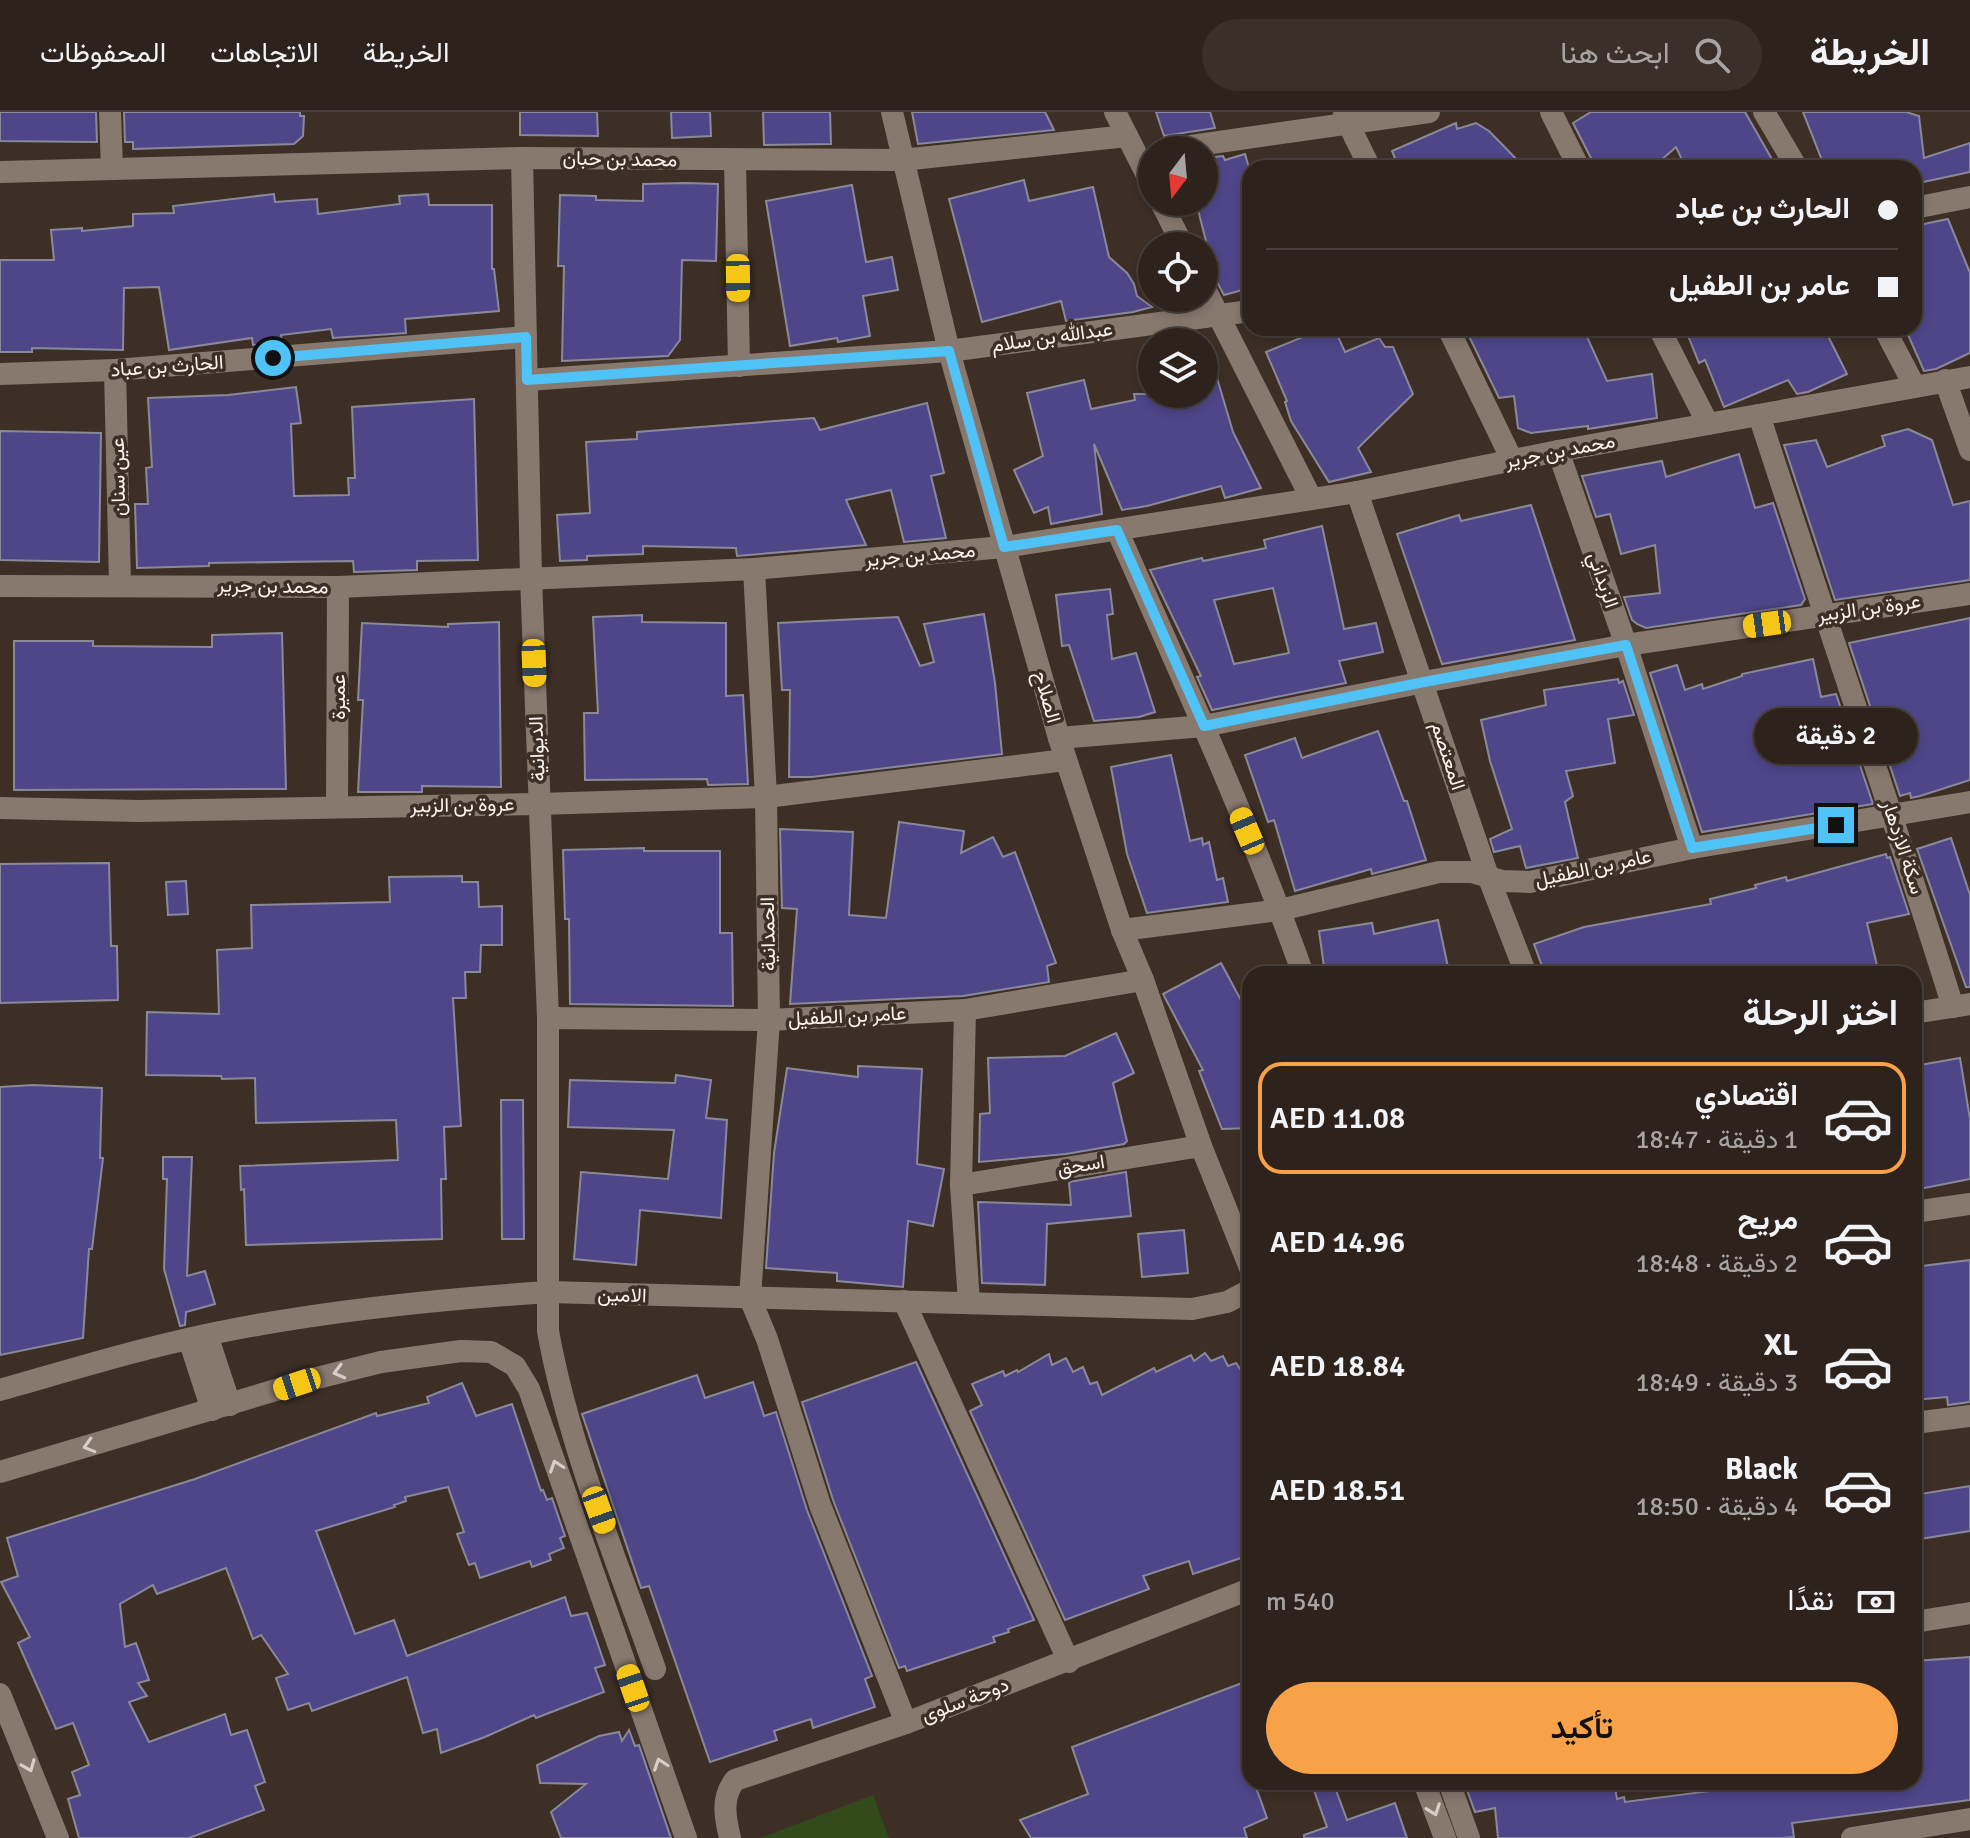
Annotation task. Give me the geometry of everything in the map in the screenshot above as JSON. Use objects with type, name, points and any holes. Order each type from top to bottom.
[{"type":"street","points":[[110,112],[112,168]]},
{"type":"street","name":"الصلاح","points":[[892,112],[949,351],[1062,749],[1122,930],[1242,1248]]},
{"type":"street","points":[[1115,112],[1138,147]]},
{"type":"street","points":[[1218,140],[1345,118],[1429,112]]},
{"type":"street","points":[[1551,112],[1575,160]]},
{"type":"street","points":[[1764,112],[1792,160]]},
{"type":"street","points":[[1345,118],[1366,160]]},
{"type":"street","name":"محمد بن حبان","points":[[0,172],[522,158],[902,160],[1138,147]]},
{"type":"street","name":"الديوانية","points":[[522,158],[531,578],[548,1018],[548,1331],[557,1382],[589,1484],[655,1669]]},
{"type":"street","points":[[735,161],[739,366]]},
{"type":"street","points":[[1922,206],[1970,197]]},
{"type":"street","points":[[1216,312],[1311,498]]},
{"type":"street","name":"عبدالله بن سلام","points":[[949,351],[1242,312]]},
{"type":"street","points":[[1452,336],[1512,460]]},
{"type":"street","points":[[1663,336],[1708,424]]},
{"type":"street","points":[[1888,336],[1914,385]]},
{"type":"street","name":"الحارث بن عباد","points":[[0,374],[115,370],[526,337]]},
{"type":"street","points":[[527,380],[949,351]]},
{"type":"street","name":"عين سنان","points":[[115,370],[120,585]]},
{"type":"street","name":"محمد بن جرير","points":[[0,586],[338,587],[754,569],[1004,547],[1357,492],[1558,451],[1970,377]]},
{"type":"street","points":[[1945,380],[1970,450]]},
{"type":"street","name":"سكة الازدهار","points":[[1759,415],[1823,615],[1961,1005]]},
{"type":"street","name":"الزبداني","points":[[1558,451],[1692,848]]},
{"type":"street","name":"المعتصم","points":[[1357,492],[1488,876],[1523,966]]},
{"type":"street","points":[[1117,530],[1204,726],[1300,966]]},
{"type":"street","name":"الحمدانية","points":[[750,1298],[769,1020],[766,797],[754,569]]},
{"type":"street","name":"عميرة","points":[[337,807],[338,587]]},
{"type":"street","name":"عروة بن الزبير","points":[[0,808],[139,811],[766,797],[1204,726],[1626,645],[1970,594]]},
{"type":"street","name":"عامر بن الطفيل","points":[[1122,930],[1280,910],[1439,872],[1472,872],[1502,881],[1530,882],[1692,848],[1970,802]]},
{"type":"street","name":"عامر بن الطفيل","points":[[548,1018],[769,1020],[965,1010],[1143,980]]},
{"type":"street","points":[[1922,1012],[1961,1005]]},
{"type":"street","points":[[965,1010],[961,1185],[969,1302]]},
{"type":"street","name":"اسحق","points":[[961,1185],[1201,1146]]},
{"type":"street","points":[[1922,1211],[1970,1204]]},
{"type":"street","name":"الامين","points":[[0,1390],[198,1337],[392,1304],[548,1292],[1192,1309],[1227,1302],[1242,1294]]},
{"type":"street","points":[[750,1298],[767,1339],[820,1505],[906,1723]]},
{"type":"street","points":[[904,1301],[1069,1662]]},
{"type":"street","points":[[198,1337],[221,1408]]},
{"type":"street","points":[[0,1472],[347,1370],[415,1357],[477,1350],[491,1352],[515,1366],[529,1389],[686,1838]]},
{"type":"street","points":[[1922,1422],[1970,1416]]},
{"type":"street","name":"دوحة سلوى","points":[[730,1838],[725,1804],[727,1791],[735,1780],[906,1723],[1242,1592]]},
{"type":"street","points":[[1922,1621],[1970,1613]]},
{"type":"street","points":[[0,1694],[58,1838]]},
{"type":"street","points":[[1427,1790],[1445,1838]]},
{"type":"street","points":[[1452,1790],[1469,1838]]},
{"type":"street","points":[[1852,1838],[1970,1819]]},
{"type":"green space","points":[[873,1795],[889,1838],[761,1838]]},
{"type":"building","points":[[0,112],[96,112],[97,142],[0,141]]},
{"type":"building","points":[[124,112],[300,112],[300,116],[304,116],[303,136],[294,144],[133,149],[133,142],[125,142]]},
{"type":"building","points":[[520,112],[597,112],[598,136],[520,135]]},
{"type":"building","points":[[671,112],[710,112],[711,136],[672,138]]},
{"type":"building","points":[[763,112],[830,112],[831,144],[764,145]]},
{"type":"building","points":[[912,112],[1045,112],[1054,130],[918,144]]},
{"type":"building","points":[[1156,112],[1210,112],[1215,128],[1164,136]]},
{"type":"building","points":[[1591,112],[1745,112],[1772,160],[1682,160],[1676,147],[1661,160],[1592,160],[1573,123]]},
{"type":"building","points":[[1803,112],[1906,112],[1919,116],[1924,158],[1970,143],[1970,172],[1922,182],[1922,160],[1822,160]]},
{"type":"building","points":[[1456,123],[1457,129],[1476,123],[1489,131],[1517,160],[1396,160],[1392,151]]},
{"type":"building","points":[[1245,154],[1247,160],[1242,160],[1242,290],[1224,295],[1218,284],[1218,232],[1204,232],[1200,216],[1218,216],[1218,157],[1223,156],[1225,160]]},
{"type":"building","points":[[1024,180],[1029,201],[1093,187],[1109,257],[1134,284],[1138,311],[1066,321],[1061,301],[982,322],[949,199]]},
{"type":"building","points":[[643,184],[718,184],[716,261],[682,260],[680,340],[668,356],[562,361],[564,266],[558,266],[560,195],[643,201]]},
{"type":"building","points":[[852,185],[866,262],[892,257],[898,290],[863,296],[870,336],[790,346],[766,201]]},
{"type":"building","points":[[274,194],[275,202],[317,199],[318,214],[400,204],[399,196],[428,194],[429,205],[492,205],[492,269],[499,311],[405,319],[406,333],[333,338],[331,329],[281,335],[282,343],[253,345],[252,338],[169,350],[159,287],[124,288],[123,350],[32,348],[32,352],[0,352],[0,260],[54,260],[51,230],[82,228],[82,231],[133,226],[133,214],[174,213],[173,206]]},
{"type":"building","points":[[1948,219],[1970,273],[1970,353],[1936,369],[1924,371],[1909,336],[1922,336],[1922,224]]},
{"type":"building","points":[[1305,336],[1338,336],[1345,352],[1379,338],[1385,347],[1393,347],[1413,394],[1358,448],[1371,472],[1329,482],[1291,421],[1287,401],[1266,352]]},
{"type":"building","points":[[1469,336],[1587,336],[1607,381],[1652,374],[1657,418],[1588,429],[1588,426],[1531,433],[1518,428],[1514,396],[1499,398]]},
{"type":"building","points":[[1688,336],[1828,336],[1847,374],[1797,394],[1788,380],[1724,407],[1705,360],[1699,363]]},
{"type":"building","points":[[1084,380],[1091,409],[1135,400],[1134,394],[1138,394],[1138,408],[1218,408],[1218,381],[1233,432],[1261,488],[1225,498],[1221,486],[1122,510],[1094,444],[1102,514],[1051,524],[1048,507],[1034,513],[1014,470],[1043,456],[1027,393]]},
{"type":"building","points":[[296,387],[301,423],[291,424],[294,496],[349,495],[348,478],[355,478],[352,407],[474,399],[478,560],[417,561],[417,570],[354,572],[353,561],[209,563],[209,566],[137,568],[135,504],[148,504],[146,468],[152,467],[148,398],[228,395]]},
{"type":"building","points":[[927,403],[944,473],[931,476],[946,538],[904,542],[891,490],[846,500],[866,545],[737,556],[736,548],[643,546],[643,554],[587,556],[587,560],[560,561],[557,515],[590,513],[586,442],[637,439],[637,432],[814,418],[820,430]]},
{"type":"building","points":[[1908,429],[1932,440],[1953,505],[1970,501],[1970,580],[1835,600],[1784,445],[1816,440],[1827,467],[1885,446],[1882,436]]},
{"type":"building","points":[[0,431],[101,433],[99,562],[0,560]]},
{"type":"building","points":[[1739,454],[1755,508],[1773,503],[1805,599],[1801,605],[1646,628],[1637,624],[1632,620],[1624,597],[1660,593],[1655,545],[1621,554],[1610,514],[1596,517],[1582,476],[1662,461],[1666,477]]},
{"type":"building","points":[[1531,505],[1575,640],[1442,664],[1397,534],[1459,515],[1461,521]]},
{"type":"building","points":[[1322,526],[1344,629],[1376,623],[1383,652],[1339,661],[1346,683],[1212,710],[1197,677],[1201,676],[1150,570],[1266,548],[1264,540]],"holes":[[[1273,588],[1289,653],[1234,664],[1214,600]]]},
{"type":"building","points":[[1110,589],[1113,614],[1107,615],[1112,659],[1136,653],[1155,712],[1139,717],[1094,721],[1069,645],[1062,646],[1056,595]]},
{"type":"building","points":[[984,614],[1002,754],[812,777],[789,777],[790,690],[782,690],[778,623],[898,617],[920,666],[934,662],[924,624]]},
{"type":"building","points":[[642,615],[642,622],[726,623],[726,696],[743,695],[748,784],[708,785],[707,779],[585,780],[584,713],[598,713],[593,617]]},
{"type":"building","points":[[1970,618],[1970,780],[1920,796],[1911,798],[1910,793],[1900,796],[1849,643]]},
{"type":"building","points":[[499,622],[501,787],[422,786],[422,792],[358,792],[363,700],[358,700],[362,623],[448,627],[448,624]]},
{"type":"building","points":[[282,633],[286,789],[14,790],[14,641],[93,641],[93,646],[212,647],[212,635]]},
{"type":"building","points":[[1813,659],[1821,697],[1836,694],[1873,804],[1702,832],[1650,673],[1677,665],[1685,690],[1702,684],[1703,689],[1742,674]]},
{"type":"building","points":[[1618,679],[1619,683],[1623,681],[1634,715],[1608,719],[1615,763],[1566,771],[1573,796],[1565,802],[1578,858],[1526,868],[1520,846],[1494,852],[1490,839],[1512,829],[1490,761],[1481,720],[1546,705],[1544,690]]},
{"type":"building","points":[[1378,731],[1404,801],[1407,801],[1426,860],[1372,874],[1371,869],[1295,891],[1274,820],[1268,822],[1245,755],[1295,738],[1302,758]]},
{"type":"building","points":[[1171,755],[1190,841],[1202,838],[1203,845],[1209,842],[1217,880],[1223,878],[1228,902],[1147,913],[1127,854],[1111,767]]},
{"type":"building","points":[[899,822],[964,831],[961,853],[993,837],[1003,857],[1015,852],[1056,963],[1047,966],[1049,982],[963,996],[790,1004],[797,909],[782,908],[780,829],[853,832],[849,915],[886,918]]},
{"type":"building","points":[[1951,838],[1970,895],[1970,987],[1966,987],[1917,849]]},
{"type":"building","points":[[644,848],[644,851],[720,851],[720,933],[732,933],[733,1006],[570,1004],[569,919],[565,919],[563,850]]},
{"type":"building","points":[[1886,854],[1887,858],[1890,857],[1909,914],[1867,923],[1877,966],[1542,966],[1534,944],[1584,927],[1711,904],[1710,899],[1756,888],[1755,885],[1786,877],[1787,881]]},
{"type":"building","points":[[109,863],[111,946],[117,946],[118,1000],[0,1003],[0,864]]},
{"type":"building","points":[[462,876],[462,882],[478,882],[479,907],[502,906],[502,945],[481,945],[480,972],[465,972],[466,998],[453,998],[461,1126],[444,1127],[446,1179],[441,1179],[442,1239],[246,1245],[240,1166],[398,1160],[396,1120],[256,1123],[255,1078],[146,1075],[147,1012],[219,1014],[217,950],[252,948],[251,905],[390,902],[389,877]]},
{"type":"building","points":[[186,881],[188,914],[168,915],[166,882]]},
{"type":"building","points":[[1438,920],[1448,966],[1324,966],[1319,931],[1372,923],[1374,934]]},
{"type":"building","points":[[1221,963],[1242,1002],[1242,1128],[1222,1129],[1199,1071],[1203,1070],[1163,994]]},
{"type":"building","points":[[1116,1033],[1134,1073],[1113,1083],[1127,1141],[1124,1144],[1066,1154],[979,1162],[980,1114],[990,1113],[988,1058],[1065,1056]]},
{"type":"building","points":[[1960,1058],[1970,1119],[1970,1179],[1922,1188],[1922,1065]]},
{"type":"building","points":[[858,1066],[922,1069],[917,1164],[944,1169],[933,1226],[908,1221],[903,1287],[837,1281],[837,1273],[766,1268],[774,1153],[787,1068],[858,1077]]},
{"type":"building","points":[[676,1075],[711,1080],[706,1118],[727,1120],[721,1218],[640,1210],[636,1265],[574,1259],[581,1172],[668,1179],[674,1130],[568,1127],[570,1080],[675,1083]]},
{"type":"building","points":[[0,1087],[102,1088],[100,1158],[103,1158],[92,1249],[89,1249],[83,1338],[0,1355]]},
{"type":"building","points":[[501,1100],[523,1100],[524,1239],[502,1239]]},
{"type":"building","points":[[163,1157],[192,1157],[187,1276],[205,1271],[215,1304],[186,1312],[185,1325],[180,1326],[164,1269],[167,1179],[163,1179]]},
{"type":"building","points":[[1126,1172],[1131,1216],[1047,1224],[1045,1285],[982,1283],[978,1202],[1071,1205],[1069,1182]]},
{"type":"building","points":[[1184,1230],[1188,1273],[1142,1277],[1138,1234]]},
{"type":"building","points":[[1970,1260],[1970,1402],[1948,1405],[1947,1397],[1922,1399],[1922,1266]]},
{"type":"building","points":[[1205,1353],[1211,1361],[1223,1356],[1228,1366],[1236,1363],[1242,1372],[1242,1558],[1193,1574],[1189,1561],[1143,1576],[1149,1589],[1065,1620],[970,1411],[982,1405],[972,1384],[1003,1371],[1005,1376],[1018,1372],[1049,1354],[1052,1365],[1066,1358],[1073,1372],[1083,1367],[1090,1384],[1097,1382],[1102,1395],[1154,1368],[1156,1372],[1191,1355],[1194,1361]]},
{"type":"building","points":[[916,1362],[1034,1620],[993,1637],[995,1642],[907,1671],[905,1666],[899,1668],[833,1500],[802,1402]]},
{"type":"building","points":[[697,1375],[705,1398],[753,1382],[764,1416],[776,1412],[807,1510],[872,1676],[865,1679],[875,1707],[813,1728],[811,1719],[774,1731],[777,1740],[710,1762],[649,1586],[641,1588],[582,1414]]},
{"type":"building","points":[[462,1383],[476,1416],[512,1404],[541,1491],[547,1500],[552,1498],[565,1536],[560,1538],[564,1548],[549,1554],[551,1560],[532,1567],[530,1561],[480,1578],[475,1563],[469,1565],[457,1534],[464,1532],[448,1487],[405,1497],[406,1501],[395,1507],[316,1531],[355,1634],[394,1620],[407,1656],[565,1597],[571,1616],[587,1613],[605,1665],[595,1668],[604,1692],[536,1718],[534,1715],[441,1753],[437,1729],[423,1733],[407,1677],[312,1711],[309,1703],[288,1710],[276,1678],[288,1674],[261,1635],[253,1639],[226,1568],[157,1594],[153,1585],[120,1604],[125,1647],[136,1643],[149,1680],[138,1683],[147,1696],[129,1702],[149,1742],[225,1714],[231,1735],[247,1730],[265,1782],[255,1786],[264,1810],[189,1838],[79,1838],[68,1799],[80,1795],[72,1772],[89,1765],[73,1723],[56,1729],[18,1643],[30,1637],[1,1582],[18,1576],[7,1538],[195,1479],[376,1413],[377,1416],[429,1403],[427,1397]]},
{"type":"building","points":[[1970,1486],[1970,1531],[1922,1539],[1922,1494]]},
{"type":"building","points":[[1970,1657],[1970,1800],[1792,1823],[1794,1837],[1498,1838],[1495,1808],[1475,1812],[1467,1790],[1615,1790],[1617,1799],[1624,1797],[1625,1802],[1718,1790],[1922,1790],[1922,1660]]},
{"type":"building","points":[[1242,1683],[1242,1790],[1257,1790],[1267,1818],[1244,1828],[1247,1838],[1031,1838],[1020,1820],[1088,1794],[1072,1747]]},
{"type":"building","points":[[629,1730],[635,1746],[639,1745],[671,1838],[561,1838],[551,1812],[586,1784],[540,1783],[537,1765],[599,1736],[619,1732],[622,1741]]},
{"type":"building","points":[[1314,1790],[1336,1790],[1347,1820],[1395,1803],[1407,1838],[1304,1838],[1304,1835],[1327,1827]]},
{"type":"route","points":[[273,358],[526,337],[527,380],[949,351],[1004,547],[1117,530],[1204,726],[1626,645],[1692,848],[1836,825]]}]
